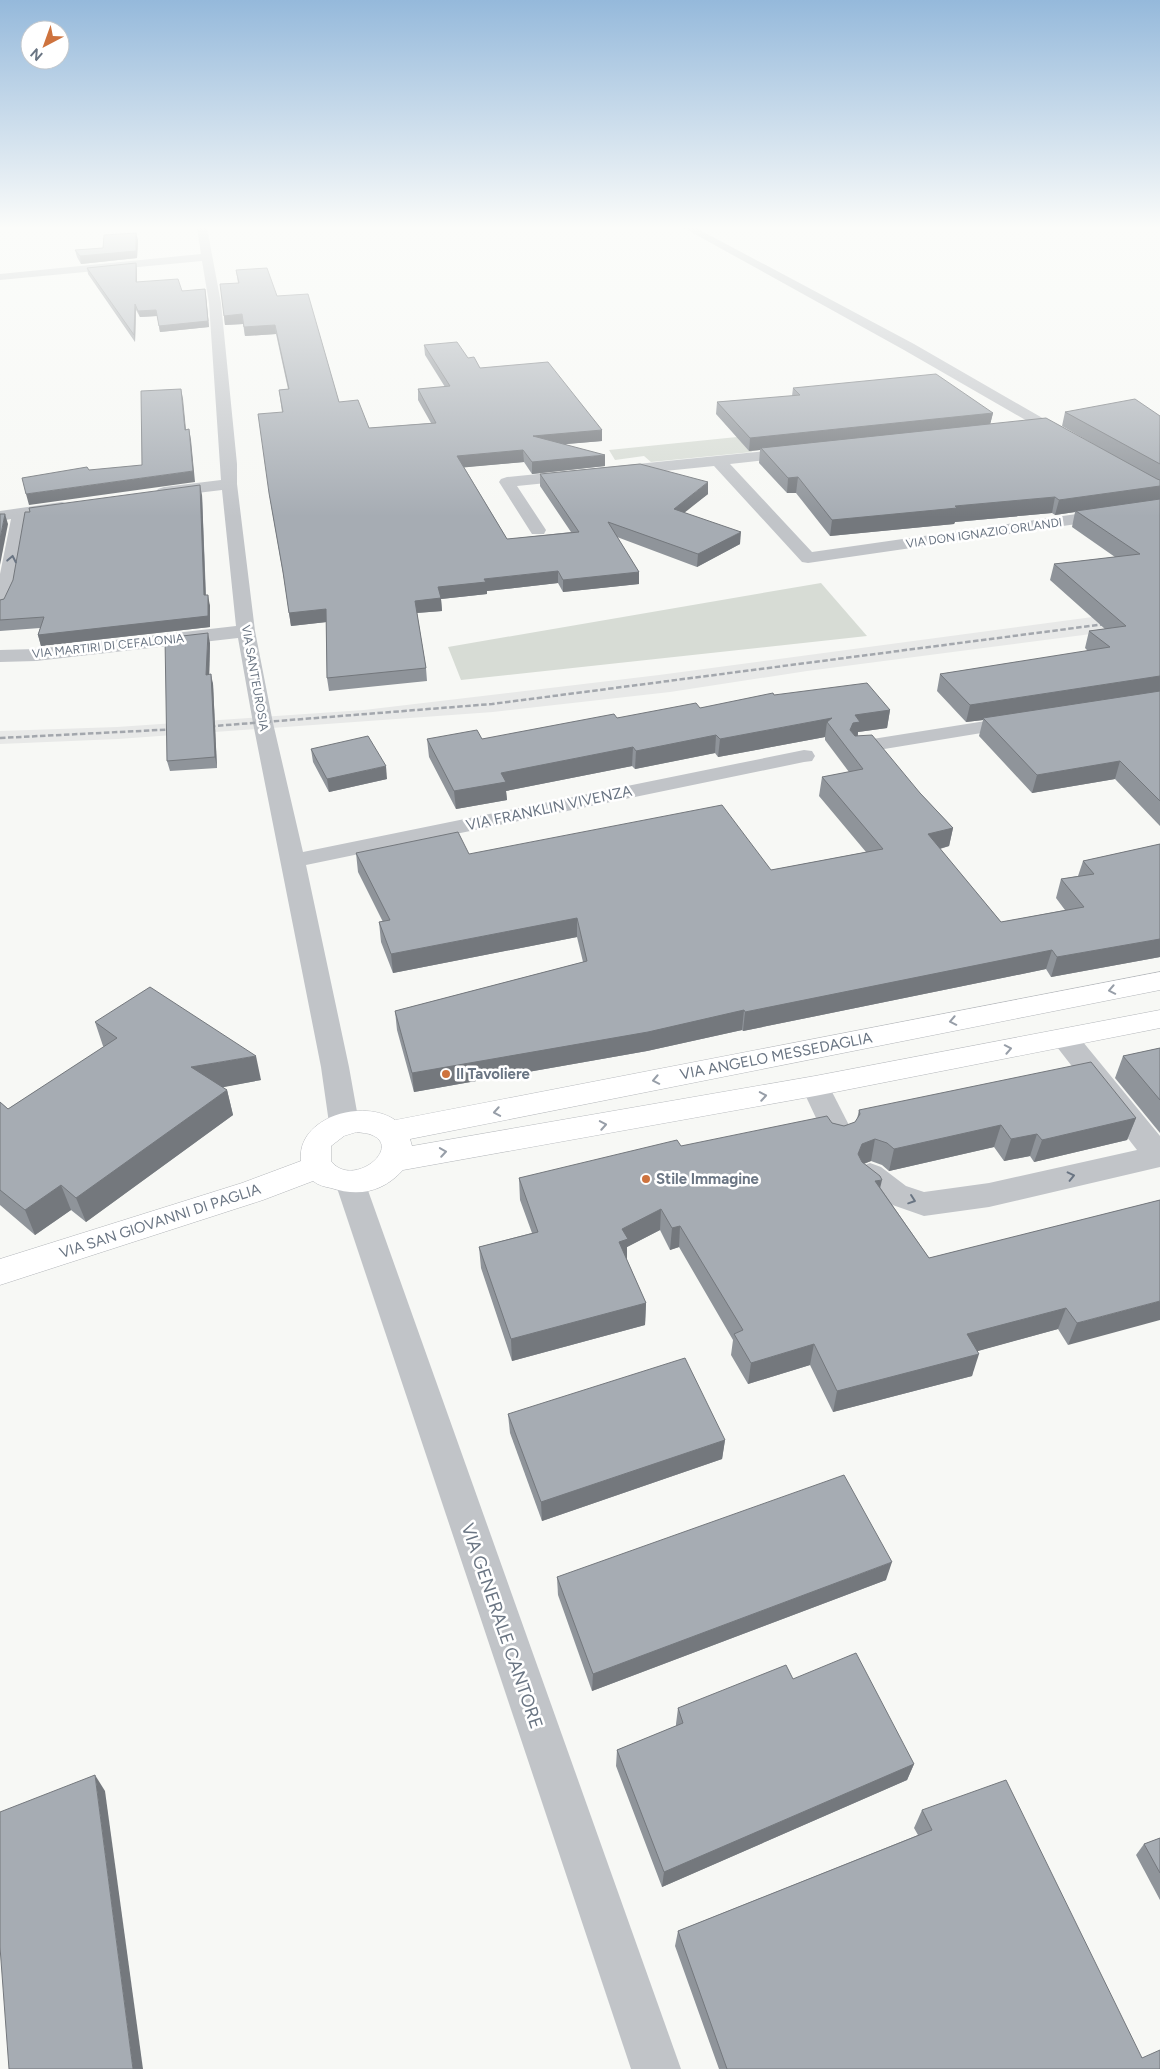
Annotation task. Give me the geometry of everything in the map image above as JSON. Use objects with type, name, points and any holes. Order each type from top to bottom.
[{"type":"main road","name":"VIA ANGELO MESSEDAGLIA","points":[[393,1146],[520,1108],[1160,981]]},
{"type":"main road","points":[[393,1146],[815,1086],[1160,1019]]},
{"type":"main road","points":[[370,1122],[382,1126],[393,1146],[387,1169],[377,1176],[334,1175],[315,1157],[316,1147],[322,1137],[344,1123],[370,1122]]},
{"type":"main road","name":"VIA SAN GIOVANNI DI PAGLIA","points":[[0,1272],[252,1192],[334,1175]]},
{"type":"street","name":"VIA SANT'EUROSIA","points":[[217,325],[229,464],[229,484],[246,631],[262,723],[293,861],[335,1067],[344,1123]]},
{"type":"street","points":[[868,325],[1078,444]]},
{"type":"street","points":[[1025,428],[1044,426]]},
{"type":"street","points":[[538,530],[507,482],[817,450]]},
{"type":"street","name":"VIA DON IGNAZIO ORLANDI","points":[[718,461],[808,558],[1160,507]]},
{"type":"street","points":[[146,494],[229,484]]},
{"type":"street","points":[[0,516],[79,504]]},
{"type":"street","points":[[0,605],[8,579],[20,513]]},
{"type":"street","name":"VIA MARTIRI DI CEFALONIA","points":[[0,656],[36,655],[246,631]]},
{"type":"street","points":[[860,746],[1034,720]]},
{"type":"street","name":"VIA FRANKLIN VIVENZA","points":[[293,861],[804,756]]},
{"type":"street","points":[[870,1175],[895,1194],[924,1204],[990,1196],[1159,1156],[1064,1038]]},
{"type":"street","points":[[815,1086],[840,1135]]},
{"type":"street","name":"VIA GENERALE CANTORE","points":[[334,1175],[656,2069]]},
{"type":"shaded area","points":[[776,433],[748,446],[752,452],[651,462],[644,456],[615,460],[609,450]]},
{"type":"shaded area","points":[[821,583],[867,636],[461,680],[448,647]]},
{"type":"shaded area","points":[[1160,608],[1160,625],[807,671],[670,692],[493,712],[118,739],[0,744],[0,731],[117,727],[364,710],[659,675]]},
{"type":"building","points":[[127,325],[134,325],[134,335]]},
{"type":"building","points":[[244,325],[317,325],[339,402],[358,400],[369,428],[436,423],[418,389],[450,386],[424,345],[457,342],[468,358],[474,357],[480,368],[548,362],[602,430],[533,436],[605,455],[532,462],[523,450],[457,456],[507,539],[579,532],[540,474],[640,464],[708,482],[674,509],[741,532],[698,554],[608,522],[639,572],[563,580],[558,571],[484,579],[486,582],[438,587],[441,598],[415,601],[426,668],[327,678],[326,609],[289,613],[269,493],[258,414],[283,412],[279,390],[289,389],[275,325],[244,327]]},
{"type":"building","points":[[936,374],[993,413],[750,438],[717,402],[800,395],[793,388]]},
{"type":"building","points":[[181,389],[185,430],[189,429],[193,471],[26,494],[22,478],[87,467],[89,470],[142,465],[141,391]]},
{"type":"building","points":[[1135,399],[1160,416],[1160,464],[1065,412]]},
{"type":"building","points":[[1046,418],[1160,480],[1160,486],[1059,500],[1055,497],[832,520],[798,477],[788,478],[761,448]]},
{"type":"building","points":[[200,485],[204,595],[208,595],[208,616],[38,635],[44,617],[0,620],[0,600],[4,599],[13,580],[25,512],[30,512],[29,508]]},
{"type":"building","points":[[1160,499],[1160,676],[970,705],[940,674],[1110,647],[1089,631],[1126,626],[1054,564],[1140,554],[1076,511]]},
{"type":"building","points":[[0,514],[5,514],[0,539]]},
{"type":"building","points":[[208,633],[206,675],[211,674],[215,757],[167,761],[165,638]]},
{"type":"building","points":[[867,683],[890,710],[855,715],[860,722],[853,723],[850,730],[855,736],[872,735],[920,793],[953,828],[928,834],[1001,922],[1084,907],[1061,879],[1094,874],[1083,861],[1160,844],[1160,939],[1057,957],[1052,950],[745,1012],[744,1010],[648,1032],[412,1073],[395,1011],[587,961],[577,918],[391,954],[379,922],[390,920],[356,853],[458,832],[469,854],[722,805],[771,870],[883,849],[822,777],[863,769],[827,722],[832,718],[720,739],[716,735],[636,751],[633,747],[501,773],[506,782],[454,791],[427,739],[477,730],[482,739],[614,714],[617,718],[696,703],[700,708],[773,693],[774,695]]},
{"type":"building","points":[[1160,691],[1160,801],[1120,761],[1037,775],[983,718]]},
{"type":"building","points":[[368,736],[386,766],[327,779],[311,749]]},
{"type":"building","points":[[150,987],[256,1056],[191,1067],[227,1090],[76,1198],[61,1185],[25,1210],[0,1190],[0,1102],[8,1109],[117,1038],[95,1022]]},
{"type":"building","points":[[1160,1048],[1160,1100],[1123,1056]]},
{"type":"building","points":[[1091,1062],[1136,1118],[1042,1140],[1037,1134],[1011,1139],[1001,1125],[894,1149],[887,1143],[875,1139],[862,1144],[858,1154],[862,1162],[880,1176],[882,1180],[875,1181],[929,1258],[1160,1200],[1160,1301],[1077,1323],[1066,1308],[967,1334],[979,1354],[837,1391],[814,1344],[751,1363],[734,1334],[743,1330],[680,1226],[672,1228],[661,1209],[622,1229],[628,1239],[619,1242],[646,1303],[511,1339],[479,1247],[538,1232],[519,1178],[677,1140],[681,1146],[827,1116],[832,1123],[844,1126],[855,1122],[860,1114],[859,1110]]},
{"type":"building","points":[[685,1358],[725,1440],[541,1502],[508,1414]]},
{"type":"building","points":[[844,1475],[892,1562],[593,1674],[557,1577]]},
{"type":"building","points":[[856,1653],[914,1764],[664,1872],[617,1750],[683,1723],[678,1708],[786,1665],[793,1679]]},
{"type":"building","points":[[95,1775],[133,2069],[9,2069],[0,1947],[0,1812]]},
{"type":"building","points":[[1006,1780],[1142,2058],[1160,2050],[1160,2069],[727,2069],[678,1931],[932,1830],[922,1810]]},
{"type":"building","points":[[1160,1838],[1160,1873],[1144,1844]]},
{"type":"railway","points":[[202,727],[492,704],[1113,623]]},
{"type":"railway","points":[[0,738],[179,729]]},
{"type":"place","name":"Il Tavoliere","points":[[446,1074]]},
{"type":"place","name":"Stile Immagine","points":[[646,1179]]}]
